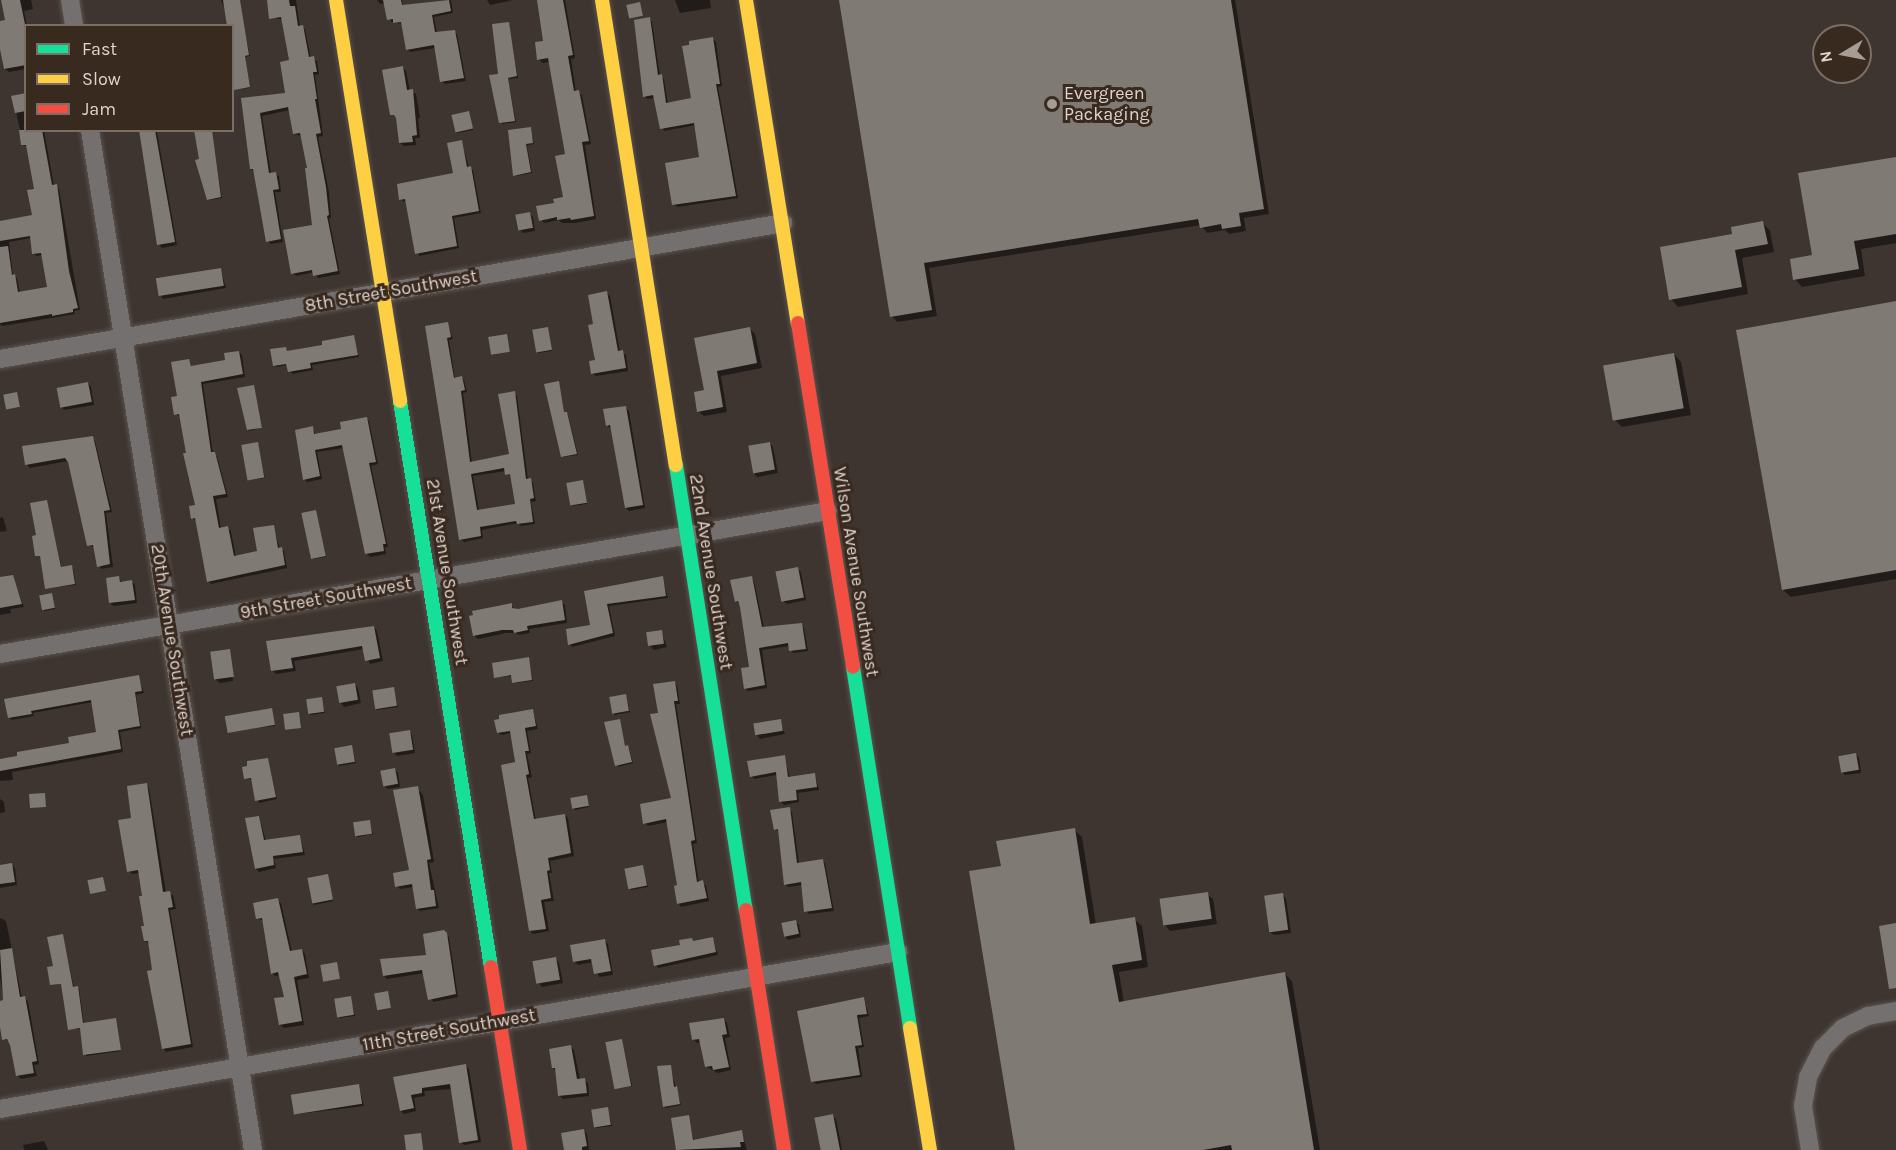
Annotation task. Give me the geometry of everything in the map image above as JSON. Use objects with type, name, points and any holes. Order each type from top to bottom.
[{"type":"street","points":[[70,0],[74,24]]},
{"type":"street","name":"21st Avenue Southwest","points":[[336,0],[520,1150]]},
{"type":"street","name":"22nd Avenue Southwest","points":[[602,0],[784,1150]]},
{"type":"street","name":"Wilson Avenue Southwest","points":[[746,0],[930,1150]]},
{"type":"street","name":"20th Avenue Southwest","points":[[90,132],[253,1150]]},
{"type":"street","name":"8th Street Southwest","points":[[0,359],[783,223]]},
{"type":"street","name":"9th Street Southwest","points":[[0,654],[828,511]]},
{"type":"street","name":"11th Street Southwest","points":[[0,1108],[898,952]]},
{"type":"street","points":[[1810,1150],[1803,1106],[1808,1077],[1823,1048],[1843,1028],[1868,1016],[1896,1011]]},
{"type":"building","points":[[1,0],[20,0],[25,24],[24,65],[4,69],[0,49],[0,21],[5,20]]},
{"type":"building","points":[[223,0],[240,0],[249,55],[245,56],[250,87],[234,90],[234,24],[227,24]]},
{"type":"building","points":[[267,0],[289,0],[290,6],[295,6],[298,26],[303,25],[309,57],[314,56],[317,72],[313,72],[317,99],[315,99],[321,133],[316,134],[326,187],[329,215],[327,216],[338,271],[313,276],[312,270],[291,274],[283,230],[312,225],[305,168],[307,168],[300,133],[293,134],[288,107],[260,113],[269,173],[276,172],[279,189],[273,190],[281,239],[266,242],[253,169],[250,169],[241,98],[285,93],[280,62],[289,60],[281,17],[269,19]]},
{"type":"building","points":[[383,0],[401,0],[402,5],[449,0],[451,11],[432,15],[435,32],[455,30],[464,78],[440,82],[434,45],[406,50],[401,22],[393,23],[393,19],[387,20]]},
{"type":"building","points":[[537,0],[563,0],[573,55],[568,56],[574,91],[579,90],[589,141],[582,142],[594,216],[571,220],[570,218],[557,220],[557,217],[539,221],[536,206],[554,203],[553,199],[563,197],[555,156],[565,154],[548,58],[537,60],[535,42],[543,41]]},
{"type":"building","name":"Evergreen Packaging","points":[[839,0],[1231,0],[1264,209],[1239,213],[1241,226],[1222,229],[1221,224],[1200,228],[1198,219],[924,263],[932,310],[890,317]]},
{"type":"building","points":[[640,2],[643,16],[629,19],[626,5]]},
{"type":"building","points":[[650,17],[658,75],[662,74],[666,103],[691,98],[682,46],[689,45],[689,41],[713,37],[720,84],[716,84],[736,196],[672,205],[665,163],[699,157],[694,123],[660,129],[653,95],[643,97],[634,20]]},
{"type":"building","points":[[509,22],[517,76],[508,78],[515,121],[499,123],[489,75],[498,74],[492,24]]},
{"type":"building","points":[[403,66],[407,90],[413,89],[417,135],[412,136],[413,142],[399,143],[396,118],[390,115],[382,70]]},
{"type":"building","points":[[24,93],[24,111],[15,113],[11,96]]},
{"type":"building","points":[[469,111],[473,129],[456,133],[451,115]]},
{"type":"building","points":[[531,127],[533,143],[526,144],[531,172],[513,176],[508,130]]},
{"type":"building","points":[[19,130],[42,132],[52,185],[57,184],[69,271],[78,308],[73,309],[73,312],[0,323],[0,247],[8,246],[12,275],[15,274],[18,292],[47,287],[41,253],[32,254],[30,236],[0,241],[0,221],[32,215],[27,190],[34,189],[26,145],[21,145]]},
{"type":"building","points":[[139,132],[155,132],[175,242],[157,245]]},
{"type":"building","points":[[194,132],[212,132],[221,197],[207,200],[195,160],[199,159]]},
{"type":"building","points":[[462,140],[467,167],[471,166],[479,211],[452,216],[457,246],[415,254],[405,199],[399,200],[397,184],[453,173],[447,143]]},
{"type":"building","points":[[1896,157],[1896,234],[1854,241],[1859,269],[1793,280],[1790,259],[1812,255],[1798,173]]},
{"type":"building","points":[[530,212],[533,228],[518,231],[515,215]]},
{"type":"building","points":[[1763,221],[1768,244],[1735,250],[1742,287],[1669,300],[1660,247],[1732,234],[1731,227]]},
{"type":"building","points":[[221,268],[224,286],[159,296],[156,278]]},
{"type":"building","points":[[607,291],[618,351],[623,350],[626,368],[591,374],[589,361],[595,360],[588,325],[593,324],[588,295]]},
{"type":"building","points":[[1896,301],[1896,570],[1782,590],[1736,330]]},
{"type":"building","points":[[448,322],[451,337],[447,338],[454,378],[462,376],[465,390],[461,391],[470,462],[509,454],[498,394],[515,391],[526,479],[531,478],[534,498],[530,499],[533,522],[517,524],[516,521],[480,527],[481,536],[459,540],[425,326]],"holes":[[[504,468],[505,475],[510,474],[515,504],[477,510],[471,474]]]},
{"type":"building","points":[[548,327],[552,350],[536,352],[532,330]]},
{"type":"building","points":[[750,327],[757,363],[717,371],[723,407],[697,412],[694,392],[704,390],[694,338]]},
{"type":"building","points":[[507,334],[510,352],[491,355],[488,337]]},
{"type":"building","points":[[354,335],[358,355],[310,363],[311,368],[288,372],[286,364],[273,366],[270,349],[286,347],[287,351],[322,345],[322,341]]},
{"type":"building","points":[[239,351],[243,374],[201,382],[211,452],[215,452],[226,494],[213,496],[219,528],[228,526],[234,556],[257,551],[253,528],[274,525],[278,548],[282,547],[285,565],[207,582],[195,518],[191,519],[189,506],[195,505],[183,453],[186,453],[179,414],[174,415],[171,397],[177,396],[171,362],[189,359],[191,366],[225,360],[224,353]]},
{"type":"building","points":[[1674,353],[1684,408],[1613,421],[1603,366]]},
{"type":"building","points":[[559,381],[564,412],[567,412],[577,454],[561,457],[544,384]]},
{"type":"building","points":[[88,382],[92,402],[60,408],[57,388]]},
{"type":"building","points":[[254,385],[262,428],[247,430],[237,388]]},
{"type":"building","points":[[17,392],[20,407],[6,409],[3,395]]},
{"type":"building","points":[[626,406],[643,505],[625,508],[610,425],[606,426],[603,409]]},
{"type":"building","points":[[367,417],[376,462],[369,463],[386,544],[383,544],[384,551],[365,554],[342,445],[315,450],[320,476],[303,480],[295,430],[313,426],[314,434],[341,429],[340,422]]},
{"type":"building","points":[[93,436],[110,510],[104,511],[110,564],[97,567],[93,545],[87,546],[68,462],[65,458],[25,465],[22,446]]},
{"type":"building","points":[[258,442],[264,477],[248,480],[241,445]]},
{"type":"building","points":[[770,442],[775,470],[753,473],[748,446]]},
{"type":"building","points":[[583,480],[587,503],[570,506],[566,483]]},
{"type":"building","points":[[47,500],[61,567],[72,565],[75,584],[45,589],[40,556],[35,556],[32,536],[36,535],[30,503]]},
{"type":"building","points":[[316,510],[326,556],[311,559],[301,513]]},
{"type":"building","points":[[798,567],[804,597],[781,602],[775,571]]},
{"type":"building","points":[[13,575],[22,604],[0,608],[0,577]]},
{"type":"building","points":[[119,576],[120,582],[132,580],[135,600],[109,603],[106,578]]},
{"type":"building","points":[[663,576],[666,596],[607,604],[613,633],[568,645],[566,629],[590,625],[584,591]]},
{"type":"building","points":[[752,576],[762,627],[802,623],[806,649],[789,651],[788,643],[759,648],[765,685],[744,689],[741,668],[749,667],[740,607],[738,601],[735,602],[730,580]]},
{"type":"building","points":[[52,593],[55,608],[42,610],[39,595]]},
{"type":"building","points":[[562,600],[565,620],[527,626],[528,630],[514,633],[513,630],[502,630],[473,636],[469,616],[473,615],[472,611],[512,603],[512,608],[518,609]]},
{"type":"building","points":[[374,626],[380,658],[365,661],[362,646],[291,658],[293,668],[271,671],[266,641]]},
{"type":"building","points":[[662,630],[664,644],[648,646],[646,632]]},
{"type":"building","points":[[230,649],[234,677],[214,680],[210,652]]},
{"type":"building","points":[[529,657],[532,680],[512,683],[511,675],[494,678],[492,663]]},
{"type":"building","points":[[139,675],[142,691],[135,692],[140,726],[118,730],[121,749],[0,771],[0,759],[17,756],[17,752],[69,743],[68,737],[96,732],[91,700],[31,711],[32,714],[8,718],[4,699]]},
{"type":"building","points":[[675,681],[678,701],[674,701],[695,840],[691,841],[697,882],[703,880],[707,898],[677,904],[674,886],[677,885],[666,819],[643,824],[640,804],[671,798],[650,714],[658,713],[653,684]]},
{"type":"building","points":[[355,683],[358,700],[339,703],[336,686]]},
{"type":"building","points":[[394,687],[397,706],[375,709],[372,690]]},
{"type":"building","points":[[626,694],[629,711],[612,714],[609,697]]},
{"type":"building","points":[[322,697],[324,712],[308,714],[306,699]]},
{"type":"building","points":[[272,708],[275,725],[228,733],[225,716]]},
{"type":"building","points":[[533,709],[536,726],[525,728],[529,751],[525,751],[529,774],[526,775],[534,819],[565,814],[571,853],[548,858],[550,870],[547,871],[551,898],[541,900],[546,929],[529,931],[501,765],[515,762],[510,731],[497,733],[494,720],[499,719],[499,715]]},
{"type":"building","points":[[299,712],[301,728],[285,730],[283,714]]},
{"type":"building","points":[[620,719],[625,746],[628,745],[632,762],[615,766],[604,722]]},
{"type":"building","points":[[781,719],[783,731],[755,735],[753,723]]},
{"type":"building","points":[[410,730],[413,750],[392,753],[389,733]]},
{"type":"building","points":[[352,745],[355,762],[337,765],[334,748]]},
{"type":"building","points":[[1856,753],[1859,770],[1841,773],[1838,756]]},
{"type":"building","points":[[785,755],[788,777],[815,773],[817,787],[796,790],[797,800],[779,802],[776,772],[750,777],[747,761]]},
{"type":"building","points":[[268,758],[276,797],[255,801],[251,778],[244,779],[242,767],[247,766],[247,761]]},
{"type":"building","points":[[395,768],[398,784],[383,787],[380,771]]},
{"type":"building","points":[[147,783],[163,892],[170,891],[173,907],[168,908],[191,1044],[162,1049],[147,971],[152,970],[148,941],[144,941],[141,926],[144,926],[138,870],[127,872],[118,820],[131,818],[127,786]]},
{"type":"building","points":[[418,786],[431,859],[427,860],[431,890],[434,890],[436,906],[416,909],[412,884],[395,887],[393,873],[409,870],[393,790]]},
{"type":"building","points":[[45,793],[46,807],[30,808],[29,794]]},
{"type":"building","points":[[587,795],[589,806],[572,809],[570,798]]},
{"type":"building","points":[[790,807],[797,863],[823,859],[832,908],[804,912],[801,882],[784,885],[778,829],[774,830],[770,810]]},
{"type":"building","points":[[259,816],[264,840],[300,835],[303,852],[273,856],[274,865],[255,869],[245,818]]},
{"type":"building","points":[[370,820],[372,834],[355,836],[353,822]]},
{"type":"building","points":[[1075,828],[1090,924],[1135,917],[1142,960],[1112,965],[1119,1002],[1285,972],[1314,1150],[1232,1150],[1231,1145],[1203,1150],[1015,1150],[969,871],[1001,866],[996,841]]},
{"type":"building","points":[[12,863],[15,882],[0,884],[0,865]]},
{"type":"building","points":[[643,865],[647,886],[628,889],[624,869]]},
{"type":"building","points":[[328,874],[333,900],[312,904],[307,878]]},
{"type":"building","points":[[103,877],[106,891],[90,894],[87,880]]},
{"type":"building","points":[[1208,892],[1212,919],[1163,926],[1159,899]]},
{"type":"building","points":[[1283,893],[1288,930],[1269,932],[1264,896]]},
{"type":"building","points":[[278,898],[290,951],[302,949],[307,974],[294,977],[302,1021],[279,1025],[274,998],[284,997],[278,972],[271,974],[262,918],[256,919],[253,903]]},
{"type":"building","points":[[796,920],[799,934],[784,937],[781,923]]},
{"type":"building","points":[[1896,923],[1896,988],[1889,989],[1879,926]]},
{"type":"building","points":[[444,930],[447,933],[456,994],[428,1000],[422,970],[383,976],[380,959],[426,955],[423,934]]},
{"type":"building","points":[[63,934],[73,987],[78,986],[83,1023],[116,1018],[121,1050],[83,1055],[80,1028],[68,1030],[61,984],[50,985],[47,967],[53,966],[47,937]]},
{"type":"building","points":[[713,937],[716,952],[654,966],[651,950],[680,945],[679,940],[692,938],[693,941]]},
{"type":"building","points":[[605,939],[611,971],[594,974],[591,959],[573,962],[570,945]]},
{"type":"building","points":[[12,948],[20,997],[25,996],[37,1061],[32,1062],[34,1073],[16,1076],[10,1045],[7,1039],[2,1040],[0,1027],[0,1001],[3,1000],[0,950]]},
{"type":"building","points":[[556,957],[560,980],[536,984],[532,961]]},
{"type":"building","points":[[337,962],[340,979],[323,982],[320,965]]},
{"type":"building","points":[[388,991],[391,1008],[377,1010],[374,993]]},
{"type":"building","points":[[351,996],[354,1015],[337,1017],[334,999]]},
{"type":"building","points":[[864,997],[867,1014],[857,1015],[862,1045],[855,1046],[860,1075],[811,1082],[797,1011]]},
{"type":"building","points":[[724,1018],[727,1034],[722,1035],[729,1067],[713,1070],[712,1066],[705,1067],[699,1039],[692,1040],[689,1023]]},
{"type":"building","points":[[622,1039],[631,1086],[614,1089],[605,1042]]},
{"type":"building","points":[[571,1045],[577,1079],[585,1078],[587,1093],[558,1096],[555,1068],[552,1068],[549,1049]]},
{"type":"building","points":[[466,1064],[478,1140],[459,1143],[450,1084],[422,1088],[422,1093],[411,1095],[414,1108],[400,1111],[393,1077]]},
{"type":"building","points":[[671,1065],[674,1087],[677,1086],[680,1104],[663,1107],[657,1066]]},
{"type":"building","points":[[359,1084],[362,1104],[294,1115],[291,1095]]},
{"type":"building","points":[[608,1107],[611,1125],[594,1127],[591,1110]]},
{"type":"building","points":[[833,1114],[840,1150],[821,1150],[814,1118]]},
{"type":"building","points":[[689,1115],[693,1140],[742,1130],[744,1142],[740,1142],[741,1147],[676,1150],[671,1118]]},
{"type":"building","points":[[584,1129],[587,1146],[582,1147],[582,1150],[564,1150],[561,1133]]},
{"type":"building","points":[[421,1133],[423,1150],[406,1150],[404,1135]]},
{"type":"traffic: fast","points":[[400,401],[491,967]]},
{"type":"traffic: fast","points":[[676,465],[746,910]]},
{"type":"traffic: fast","points":[[853,667],[910,1028]]},
{"type":"traffic: slow","points":[[336,0],[400,401]]},
{"type":"traffic: slow","points":[[602,0],[676,465]]},
{"type":"traffic: slow","points":[[746,0],[798,323]]},
{"type":"traffic: slow","points":[[910,1028],[930,1150]]},
{"type":"traffic: jam","points":[[798,323],[853,667]]},
{"type":"traffic: jam","points":[[746,910],[784,1150]]},
{"type":"traffic: jam","points":[[491,967],[520,1150]]},
{"type":"place","name":"Evergreen Packaging","points":[[1052,104]]}]
